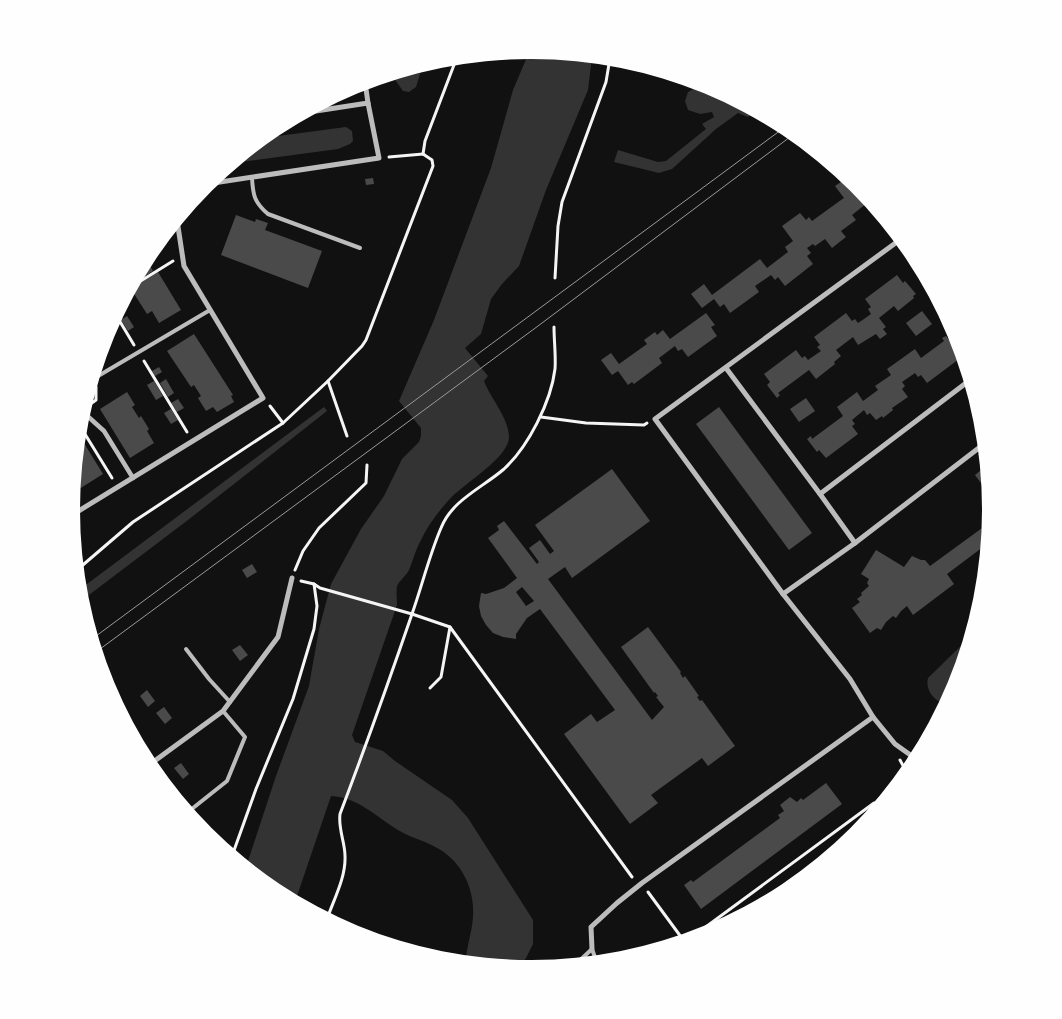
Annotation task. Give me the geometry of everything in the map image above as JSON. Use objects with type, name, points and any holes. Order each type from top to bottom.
[{"type":"street","points":[[222,182],[379,158],[366,90]]},
{"type":"street","points":[[323,110],[368,103]]},
{"type":"street","points":[[80,510],[263,398],[184,266],[178,229]]},
{"type":"street","points":[[895,244],[655,419],[783,594],[850,679],[873,717],[895,744],[909,754]]},
{"type":"street","points":[[726,368],[854,543]]},
{"type":"street","points":[[820,494],[964,385]]},
{"type":"street","points":[[90,418],[104,431],[133,478]]},
{"type":"street","points":[[783,594],[854,543],[978,449]]},
{"type":"street","points":[[156,760],[223,711],[230,702],[278,637],[292,578]]},
{"type":"street","points":[[592,949],[591,928],[617,903],[873,717]]},
{"type":"lane","points":[[252,178],[253,190],[258,205],[268,214],[360,248]]},
{"type":"lane","points":[[101,375],[210,310]]},
{"type":"lane","points":[[186,649],[230,702]]},
{"type":"lane","points":[[193,808],[226,781],[245,737],[223,711]]},
{"type":"lane","points":[[584,957],[592,949],[594,955]]},
{"type":"path","points":[[423,154],[425,141],[454,66]]},
{"type":"path","points":[[555,278],[558,226],[562,202],[606,82],[609,66]]},
{"type":"path","points":[[84,565],[134,522],[282,423],[328,381],[366,340],[433,166],[432,160],[423,154],[379,158]]},
{"type":"path","points":[[144,279],[182,256]]},
{"type":"path","points":[[121,324],[193,441]]},
{"type":"path","points":[[329,913],[346,867],[339,825],[340,814],[412,614],[441,527],[449,513],[460,501],[505,468],[522,448],[541,417],[555,368],[554,328]]},
{"type":"path","points":[[328,381],[347,436]]},
{"type":"path","points":[[263,398],[282,423]]},
{"type":"path","points":[[541,417],[586,423],[644,425],[655,419]]},
{"type":"path","points":[[87,436],[117,487]]},
{"type":"path","points":[[367,465],[366,483],[319,528],[303,551],[292,578],[450,627],[640,885],[679,935]]},
{"type":"path","points":[[235,849],[256,789],[293,699],[314,629],[317,606],[314,584]]},
{"type":"path","points":[[430,688],[441,677],[450,627]]},
{"type":"path","points":[[713,922],[872,804]]},
{"type":"shaded area","points":[[526,59],[591,63],[588,90],[546,190],[519,266],[491,299],[481,334],[465,348],[488,376],[484,381],[506,422],[509,436],[507,444],[494,462],[448,501],[423,536],[409,570],[397,586],[397,605],[352,735],[355,742],[383,751],[452,800],[468,818],[533,920],[533,944],[525,960],[467,955],[472,923],[472,897],[466,878],[455,862],[439,849],[403,833],[350,800],[331,796],[298,895],[248,860],[276,776],[309,686],[319,629],[331,584],[361,529],[384,496],[402,459],[419,442],[421,428],[399,401],[434,320],[491,168],[513,90]]},
{"type":"shaded area","points":[[421,72],[416,87],[409,92],[403,91],[395,80]]},
{"type":"shaded area","points":[[693,89],[703,93],[750,116],[748,117],[738,113],[716,129],[672,169],[659,173],[614,162],[618,150],[658,162],[666,161],[706,129],[702,124],[714,117],[712,112],[700,114],[688,110],[685,101],[688,92]]},
{"type":"shaded area","points":[[346,127],[352,131],[353,141],[338,149],[246,161],[280,136]]},
{"type":"shaded area","points":[[324,407],[327,411],[89,595],[87,584]]},
{"type":"shaded area","points":[[960,647],[938,701],[929,691],[928,678]]},
{"type":"building","points":[[373,178],[374,184],[366,185],[365,179]]},
{"type":"building","points":[[840,182],[864,206],[852,215],[856,220],[841,231],[846,237],[832,248],[825,239],[815,246],[813,244],[807,248],[811,253],[807,256],[813,264],[785,286],[778,277],[775,280],[771,275],[755,286],[759,292],[730,313],[724,304],[720,307],[714,299],[702,308],[691,294],[704,284],[712,295],[760,259],[767,268],[788,252],[785,247],[793,241],[782,226],[800,213],[806,220],[809,217],[812,221],[844,198],[835,186]]},
{"type":"building","points":[[236,215],[255,222],[256,219],[268,223],[265,230],[322,251],[308,288],[221,255]]},
{"type":"building","points":[[151,267],[153,271],[146,275]]},
{"type":"building","points":[[158,272],[181,310],[159,323],[152,311],[147,314],[135,295],[142,282]]},
{"type":"building","points":[[897,275],[916,294],[913,296],[914,298],[898,311],[894,306],[879,318],[886,327],[883,329],[887,334],[880,339],[876,334],[858,345],[853,337],[836,350],[841,356],[834,362],[835,364],[816,379],[809,370],[778,393],[780,395],[777,398],[767,385],[770,382],[764,374],[796,350],[802,358],[805,356],[808,360],[821,351],[817,347],[820,345],[814,337],[846,313],[852,321],[855,319],[858,323],[871,314],[868,309],[871,307],[865,299]]},
{"type":"building","points":[[922,311],[932,324],[916,336],[906,323]]},
{"type":"building","points":[[706,313],[715,325],[711,327],[717,336],[688,357],[682,349],[678,351],[675,346],[659,358],[662,363],[634,384],[632,382],[628,385],[618,371],[612,375],[601,360],[611,353],[619,364],[647,344],[644,340],[655,332],[657,335],[663,330],[670,339]]},
{"type":"building","points":[[127,316],[134,327],[128,331],[122,321]]},
{"type":"building","points":[[194,334],[233,395],[231,396],[234,402],[217,412],[213,407],[206,411],[198,398],[201,396],[194,385],[191,387],[167,351]]},
{"type":"building","points":[[946,336],[947,338],[956,361],[927,383],[921,375],[918,377],[915,373],[902,382],[905,386],[902,389],[908,397],[892,408],[893,410],[883,418],[882,416],[876,420],[870,413],[867,415],[864,410],[852,420],[855,424],[852,426],[858,434],[826,458],[819,450],[817,452],[807,439],[811,436],[812,439],[843,416],[837,407],[857,392],[863,401],[878,390],[875,386],[891,375],[887,369],[915,349],[921,358],[944,341],[942,338]]},
{"type":"building","points":[[159,367],[162,372],[155,376],[152,371]]},
{"type":"building","points":[[166,379],[174,393],[168,397],[160,383]]},
{"type":"building","points":[[154,381],[163,396],[156,400],[147,385]]},
{"type":"building","points":[[127,392],[135,405],[132,407],[139,418],[141,416],[149,429],[147,431],[154,443],[130,458],[100,409]]},
{"type":"building","points":[[806,398],[815,411],[799,422],[790,409]]},
{"type":"building","points":[[178,399],[184,408],[177,412],[171,403]]},
{"type":"building","points":[[719,407],[812,533],[789,550],[696,424]]},
{"type":"building","points":[[171,409],[178,420],[171,424],[164,413]]},
{"type":"building","points":[[85,445],[103,474],[81,488]]},
{"type":"building","points":[[612,469],[650,521],[572,578],[565,567],[548,579],[652,720],[664,707],[656,697],[658,696],[621,647],[648,627],[681,672],[683,678],[685,676],[699,696],[697,697],[700,701],[702,700],[735,746],[708,766],[702,758],[651,795],[658,803],[630,824],[564,734],[591,714],[597,722],[615,710],[540,609],[527,618],[516,634],[516,639],[493,633],[481,616],[479,606],[481,593],[486,594],[504,588],[517,578],[488,538],[499,530],[497,526],[504,521],[537,564],[539,562],[529,548],[540,540],[550,554],[554,551],[535,525]],"holes":[[[522,587],[534,601],[526,606],[516,592]]]},
{"type":"building","points":[[980,471],[981,483],[975,475]]},
{"type":"building","points":[[981,529],[980,549],[947,574],[954,584],[913,615],[907,606],[896,618],[893,616],[886,622],[881,630],[877,628],[870,633],[852,608],[860,602],[857,599],[869,586],[867,583],[869,579],[861,574],[876,550],[904,567],[912,556],[925,560],[930,566]]},
{"type":"building","points":[[252,564],[257,572],[247,578],[242,570]]},
{"type":"building","points":[[240,645],[248,655],[240,661],[232,650]]},
{"type":"building","points":[[147,690],[155,701],[148,707],[140,696]]},
{"type":"building","points":[[164,707],[172,718],[165,724],[156,713]]},
{"type":"building","points":[[181,763],[189,774],[183,779],[174,768]]},
{"type":"building","points":[[826,783],[842,804],[701,909],[684,885],[691,880],[693,882],[780,818],[778,815],[784,811],[780,805],[790,797],[797,802],[801,798],[803,800]]},
{"type":"tram line","points":[[98,634],[777,133]]},
{"type":"tram line","points":[[102,647],[538,326],[787,139]]}]
